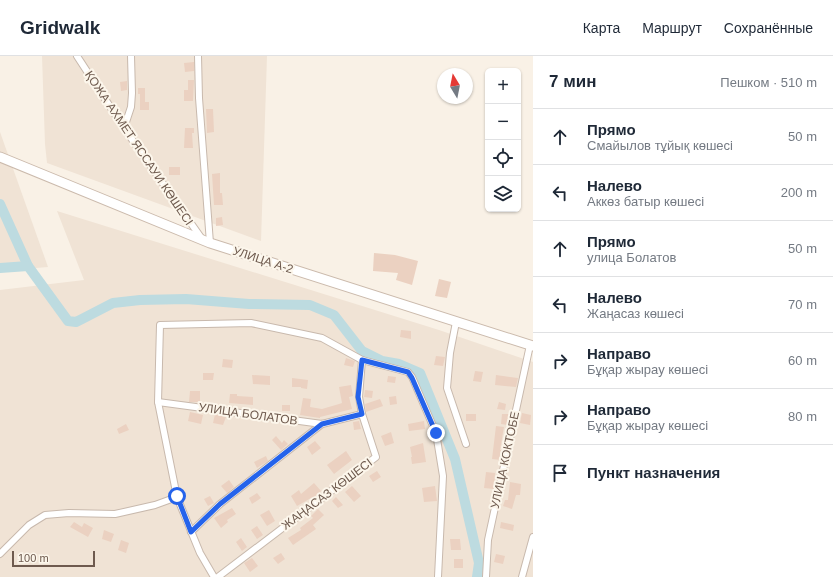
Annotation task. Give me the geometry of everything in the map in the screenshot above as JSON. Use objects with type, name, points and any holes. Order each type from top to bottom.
[{"type":"main road","name":"УЛИЦА А-2","points":[[0,157],[206,241],[532,345]]},
{"type":"street","name":"ҚОЖА АХМЕТ ЯССАУИ КӨШЕСІ","points":[[77,56],[124,128],[206,241]]},
{"type":"street","points":[[124,128],[131,107],[131,56]]},
{"type":"street","points":[[198,56],[206,241]]},
{"type":"street","points":[[456,322],[450,353],[447,388],[466,444]]},
{"type":"street","points":[[214,577],[200,553],[177,496],[158,402],[160,325],[251,323],[322,338],[362,360],[408,372],[436,433],[444,476],[438,577]]},
{"type":"street","name":"УЛИЦА КОКТОБЕ","points":[[486,577],[488,540],[532,345]]},
{"type":"street","name":"ЖАҢАСАЗ КӨШЕСІ","points":[[218,577],[376,457],[358,397],[362,360]]},
{"type":"street","name":"УЛИЦА БОЛАТОВ","points":[[158,402],[322,424],[362,414]]},
{"type":"street","points":[[191,532],[220,504],[322,424]]},
{"type":"street","points":[[0,554],[29,525],[45,515],[69,513],[115,514],[154,505],[177,496]]},
{"type":"street","points":[[522,577],[533,537]]},
{"type":"shaded area","points":[[42,56],[267,56],[261,241],[47,163]]},
{"type":"shaded area","points":[[0,132],[48,267],[0,271]]},
{"type":"shaded area","points":[[57,211],[439,330],[533,362],[533,577],[0,577],[0,290],[84,280]]},
{"type":"building","points":[[194,62],[194,71],[185,72],[184,63]]},
{"type":"building","points":[[188,80],[194,80],[193,101],[184,101],[184,90],[188,90]]},
{"type":"building","points":[[127,81],[127,90],[121,91],[120,82]]},
{"type":"building","points":[[138,88],[145,88],[145,102],[149,102],[149,110],[140,110],[140,94],[138,94]]},
{"type":"building","points":[[206,109],[213,109],[214,132],[207,133]]},
{"type":"building","points":[[185,128],[194,128],[194,133],[192,133],[193,148],[184,148]]},
{"type":"building","points":[[169,167],[180,167],[180,175],[169,175]]},
{"type":"building","points":[[220,173],[220,193],[222,193],[223,205],[214,205],[212,174]]},
{"type":"building","points":[[222,217],[223,225],[216,226],[216,218]]},
{"type":"building","points":[[374,253],[395,255],[418,261],[412,285],[396,280],[398,273],[373,271]]},
{"type":"building","points":[[439,279],[451,282],[447,298],[435,296]]},
{"type":"building","points":[[401,330],[411,331],[411,339],[400,337]]},
{"type":"building","points":[[436,356],[445,357],[443,366],[434,365]]},
{"type":"building","points":[[346,358],[355,361],[353,367],[344,365]]},
{"type":"building","points":[[223,359],[233,360],[232,368],[222,367]]},
{"type":"building","points":[[475,371],[483,372],[481,382],[473,381]]},
{"type":"building","points":[[203,373],[214,373],[213,380],[203,380]]},
{"type":"building","points":[[252,375],[270,376],[270,385],[253,384]]},
{"type":"building","points":[[496,375],[518,378],[516,387],[495,385]]},
{"type":"building","points":[[388,376],[396,377],[395,383],[387,382]]},
{"type":"building","points":[[292,378],[308,380],[307,389],[292,387]]},
{"type":"building","points":[[351,385],[353,396],[349,397],[352,409],[320,418],[300,415],[303,398],[311,399],[310,407],[322,409],[342,403],[339,387]]},
{"type":"building","points":[[365,390],[373,391],[372,398],[364,397]]},
{"type":"building","points":[[190,391],[200,391],[200,402],[189,402]]},
{"type":"building","points":[[230,394],[253,397],[253,405],[229,403]]},
{"type":"building","points":[[396,396],[397,404],[390,405],[389,397]]},
{"type":"building","points":[[380,399],[383,406],[366,412],[365,404]]},
{"type":"building","points":[[499,402],[506,404],[505,410],[497,409]]},
{"type":"building","points":[[282,405],[290,405],[290,411],[282,411]]},
{"type":"building","points":[[190,412],[203,415],[201,424],[188,421]]},
{"type":"building","points":[[522,413],[531,415],[530,425],[520,423]]},
{"type":"building","points":[[215,414],[226,417],[223,425],[213,423]]},
{"type":"building","points":[[466,414],[476,414],[476,421],[466,421]]},
{"type":"building","points":[[502,414],[510,414],[508,425],[501,424]]},
{"type":"building","points":[[359,421],[361,429],[354,430],[353,422]]},
{"type":"building","points":[[424,421],[425,429],[409,431],[408,424]]},
{"type":"building","points":[[126,424],[129,430],[119,434],[117,429]]},
{"type":"building","points":[[496,426],[504,427],[500,450],[502,450],[501,460],[492,459]]},
{"type":"building","points":[[391,432],[394,443],[385,446],[381,436]]},
{"type":"building","points":[[276,436],[282,443],[284,440],[288,444],[281,450],[272,440]]},
{"type":"building","points":[[315,441],[321,448],[312,455],[307,447]]},
{"type":"building","points":[[423,443],[426,462],[412,464],[410,447]]},
{"type":"building","points":[[346,451],[352,460],[334,474],[327,465]]},
{"type":"building","points":[[266,456],[268,461],[257,468],[254,462]]},
{"type":"building","points":[[377,471],[381,477],[373,482],[369,476]]},
{"type":"building","points":[[486,472],[495,473],[494,489],[484,488]]},
{"type":"building","points":[[229,480],[234,487],[227,493],[221,486]]},
{"type":"building","points":[[510,482],[521,484],[520,495],[516,495],[512,509],[503,506],[505,500],[508,500]]},
{"type":"building","points":[[314,483],[321,491],[312,499],[311,498],[297,506],[291,496],[299,490],[301,494]]},
{"type":"building","points":[[352,486],[361,496],[354,502],[345,492]]},
{"type":"building","points":[[435,486],[437,501],[424,502],[422,488]]},
{"type":"building","points":[[257,493],[261,498],[252,504],[249,498]]},
{"type":"building","points":[[210,496],[214,503],[208,506],[204,499]]},
{"type":"building","points":[[336,497],[343,505],[338,508],[332,501]]},
{"type":"building","points":[[232,508],[236,514],[227,520],[228,522],[221,528],[214,518]]},
{"type":"building","points":[[318,509],[324,515],[313,525],[316,529],[293,545],[288,538],[301,530],[300,528],[313,518],[311,516]]},
{"type":"building","points":[[269,510],[275,521],[267,526],[260,515]]},
{"type":"building","points":[[74,522],[82,527],[84,523],[93,528],[88,537],[70,527]]},
{"type":"building","points":[[501,522],[514,525],[513,531],[500,528]]},
{"type":"building","points":[[257,526],[263,535],[257,539],[251,530]]},
{"type":"building","points":[[104,530],[114,534],[111,542],[102,539]]},
{"type":"building","points":[[241,538],[247,547],[242,551],[236,542]]},
{"type":"building","points":[[450,539],[460,539],[461,550],[451,550]]},
{"type":"building","points":[[121,540],[129,543],[126,553],[118,550]]},
{"type":"building","points":[[281,553],[285,559],[278,564],[273,558]]},
{"type":"building","points":[[496,554],[505,556],[503,564],[494,562]]},
{"type":"building","points":[[252,558],[258,566],[250,572],[244,563]]},
{"type":"building","points":[[454,559],[463,559],[463,568],[454,568]]},
{"type":"waterway","points":[[0,204],[28,266],[68,321],[76,322],[113,303],[140,300],[186,299],[249,304],[310,305],[334,315],[362,351],[382,361],[399,364],[420,373],[455,459],[479,563],[477,577]]},
{"type":"waterway","points":[[0,268],[28,266]]},
{"type":"route","points":[[177,496],[191,532],[220,504],[322,424],[362,414],[358,397],[362,360],[408,372],[436,433]]}]
